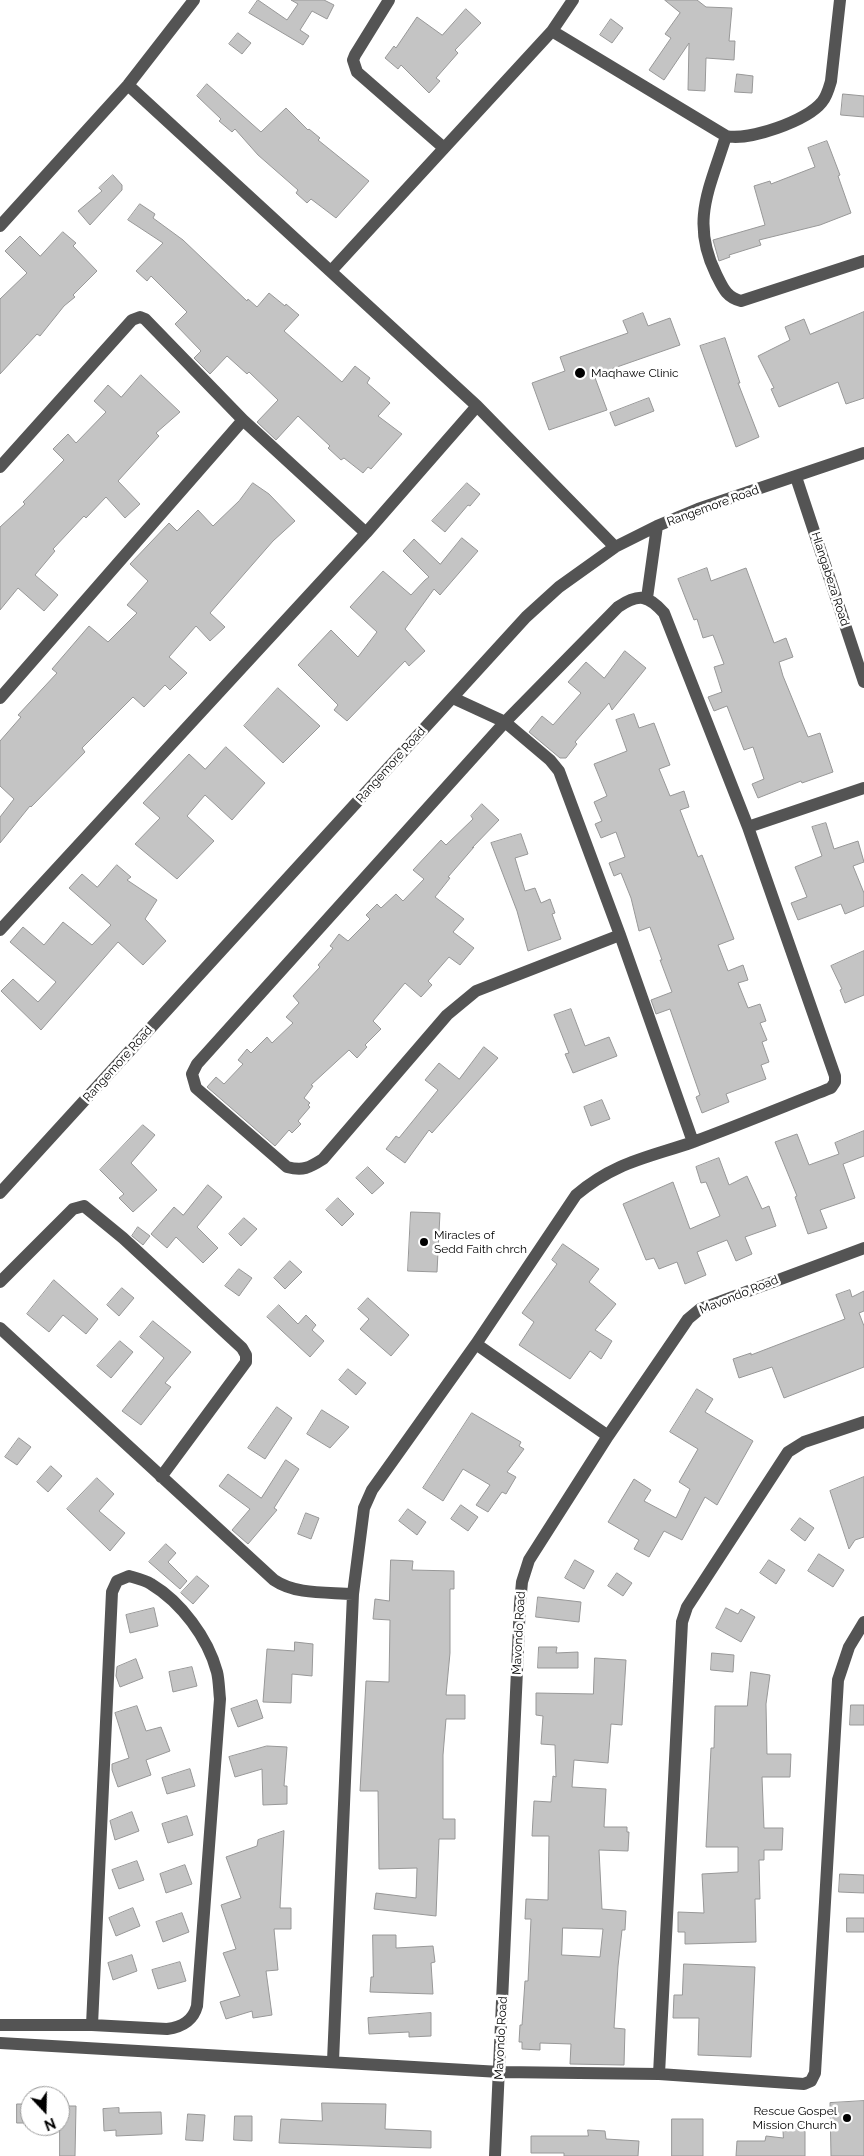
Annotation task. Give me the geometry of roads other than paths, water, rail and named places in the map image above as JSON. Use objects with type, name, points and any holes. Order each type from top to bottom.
[{"type":"street","points":[[0,226],[128,85],[194,0]]},
{"type":"street","points":[[389,0],[355,54],[354,66],[357,72],[444,148]]},
{"type":"street","points":[[331,271],[552,31],[574,0]]},
{"type":"street","points":[[552,31],[726,136],[737,138],[749,137],[801,117],[822,102],[828,92],[831,81],[840,0]]},
{"type":"street","points":[[128,85],[477,406],[615,547]]},
{"type":"street","points":[[726,136],[705,206],[702,225],[709,260],[725,293],[731,298],[753,299],[864,261]]},
{"type":"street","points":[[0,467],[137,318],[145,319],[243,420],[366,534]]},
{"type":"street","points":[[0,930],[366,534],[477,406]]},
{"type":"street","points":[[0,698],[243,420]]},
{"type":"street","name":"Rangemore Road","points":[[3,1185],[526,617],[560,587],[615,547],[657,526],[698,509],[864,453]]},
{"type":"street","name":"Hlangabeza Road","points":[[796,477],[864,682]]},
{"type":"street","points":[[647,598],[657,526]]},
{"type":"street","points":[[333,2061],[353,1594],[364,1508],[372,1490],[476,1344],[576,1195],[594,1180],[615,1167],[693,1142],[831,1088],[835,1082],[835,1076],[748,827],[664,613],[647,598],[630,599],[618,607],[505,722],[197,1064],[192,1074],[192,1082],[196,1088],[287,1166],[300,1170],[309,1169],[323,1159],[447,1015],[463,999],[494,983],[620,935]]},
{"type":"street","points":[[453,698],[505,722],[550,760],[559,771],[620,935],[693,1142]]},
{"type":"street","points":[[748,827],[864,788]]},
{"type":"street","points":[[0,1282],[73,1209],[84,1206],[123,1238],[242,1348],[246,1355],[246,1362],[161,1477]]},
{"type":"street","name":"Mavondo Road","points":[[495,2156],[522,1582],[529,1560],[608,1436],[688,1319],[700,1309],[864,1248]]},
{"type":"street","points":[[0,1328],[161,1477],[284,1587],[353,1594]]},
{"type":"street","points":[[476,1344],[608,1436]]},
{"type":"street","points":[[659,2074],[682,1622],[687,1607],[788,1452],[804,1442],[864,1422]]},
{"type":"street","points":[[0,2025],[92,2025],[178,2028],[194,2016],[197,2006],[220,1699],[217,1672],[208,1648],[195,1626],[164,1592],[149,1582],[129,1576],[118,1581],[112,1592],[92,2025]]},
{"type":"street","points":[[0,2043],[500,2072],[659,2074],[804,2084],[811,2081],[815,2073],[838,1680],[849,1647],[864,1622]]},
{"type":"place","name":"Maqhawe Clinic","points":[[580,373]]},
{"type":"place","name":"Miracles of Sedd Faith chrch","points":[[424,1242]]},
{"type":"place","name":"Rescue Gospel Mission Church","points":[[847,2118]]}]
